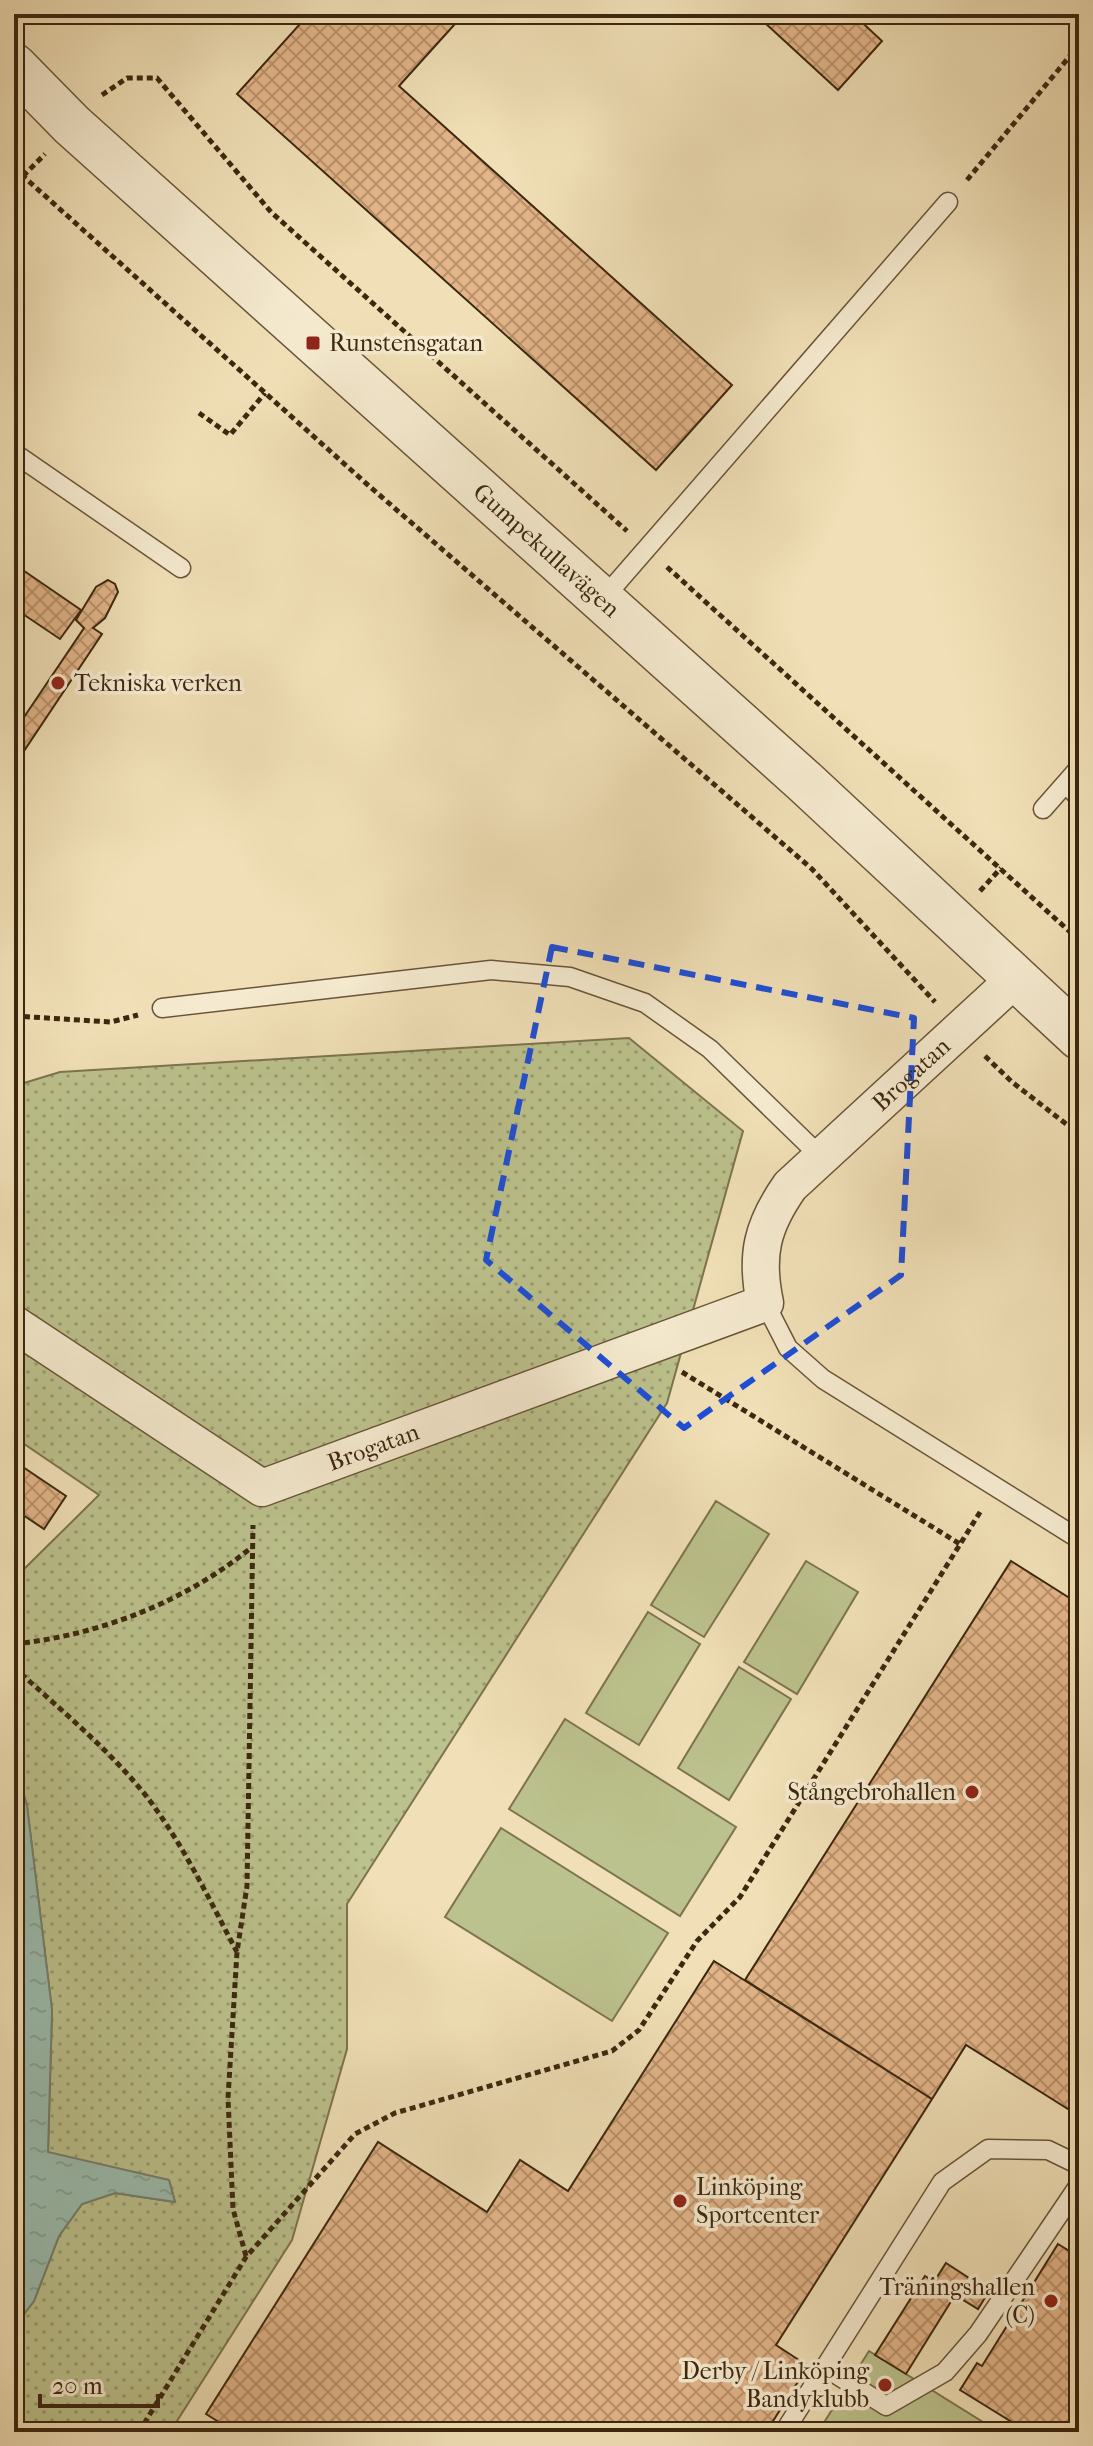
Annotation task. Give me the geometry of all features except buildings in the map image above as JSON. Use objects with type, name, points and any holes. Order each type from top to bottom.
[{"type":"street","name":"Gumpekullavägen","points":[[14,66],[72,125],[1017,977],[1079,1037]]},
{"type":"street","name":"Brogatan","points":[[262,1488],[765,1303],[759,1271],[763,1239],[772,1211],[790,1186],[958,1028],[1017,977]]},
{"type":"street","points":[[14,1324],[262,1488]]},
{"type":"lane","points":[[601,601],[948,202]]},
{"type":"lane","points":[[14,453],[181,568]]},
{"type":"lane","points":[[1043,809],[1079,768]]},
{"type":"lane","points":[[1066,783],[1079,798]]},
{"type":"lane","points":[[162,1008],[491,970],[570,977],[645,1003],[710,1049],[821,1157]]},
{"type":"lane","name":"Brogatan","points":[[765,1303],[788,1348],[803,1364],[1079,1539]]},
{"type":"lane","points":[[784,2432],[942,2182],[988,2149],[1048,2150],[1079,2165]]},
{"type":"lane","points":[[826,2368],[886,2406],[945,2372],[978,2334],[1079,2185]]},
{"type":"path","points":[[948,202],[1079,45]]},
{"type":"path","points":[[23,176],[113,85],[127,78],[157,78],[271,212],[1079,940]]},
{"type":"path","points":[[14,168],[265,393],[812,869],[958,1028],[1012,1082],[1079,1134]]},
{"type":"path","points":[[199,413],[230,435],[265,393]]},
{"type":"path","points":[[14,1016],[111,1022],[162,1008]]},
{"type":"path","points":[[645,1349],[960,1544]]},
{"type":"path","points":[[246,2257],[233,2209],[228,2098],[237,1952],[247,1886],[253,1522],[262,1488]]},
{"type":"path","points":[[139,2432],[246,2257],[332,2157],[370,2124],[395,2113],[591,2058],[627,2043],[697,1941],[740,1897],[995,1488]]},
{"type":"path","points":[[14,1644],[43,1641],[149,1609],[191,1591],[253,1546]]},
{"type":"path","points":[[14,1667],[124,1769],[148,1798],[172,1833],[237,1952]]},
{"type":"highlighted area","points":[[552,947],[914,1018],[901,1275],[684,1428],[486,1260]]},
{"type":"green space","points":[[629,1038],[743,1131],[667,1403],[347,1904],[347,2049],[292,2240],[170,2432],[14,2432],[14,2327],[34,2301],[59,2236],[82,2204],[115,2193],[175,2202],[169,2180],[48,2153],[52,2011],[27,1806],[14,1759],[14,1571],[20,1573],[99,1495],[14,1437],[14,1086],[60,1072]]},
{"type":"green space","points":[[716,1501],[769,1534],[704,1637],[651,1605]]},
{"type":"green space","points":[[806,1561],[858,1592],[797,1694],[744,1662]]},
{"type":"green space","points":[[648,1612],[700,1644],[639,1745],[586,1713]]},
{"type":"green space","points":[[739,1667],[791,1699],[729,1800],[678,1768]]},
{"type":"green space","points":[[565,1719],[736,1827],[680,1916],[509,1809]]},
{"type":"green space","points":[[501,1828],[668,1933],[612,2021],[445,1917]]},
{"type":"green space","name":"Derby / Linköping Bandyklubb","points":[[869,2351],[999,2432],[818,2432]]},
{"type":"water","points":[[14,1759],[27,1806],[52,2010],[48,2152],[169,2180],[175,2202],[115,2193],[82,2204],[59,2236],[34,2301],[14,2327]]},
{"type":"place","name":"Runstensgatan","points":[[313,343]]},
{"type":"place","name":"Tekniska verken","points":[[58,683]]},
{"type":"place","name":"Stångebrohallen","points":[[972,1792]]},
{"type":"place","name":"Linköping Sportcenter","points":[[680,2201]]},
{"type":"place","name":"Träningshallen (C)","points":[[1051,2301]]},
{"type":"place","name":"Derby / Linköping Bandyklubb","points":[[885,2385]]}]
